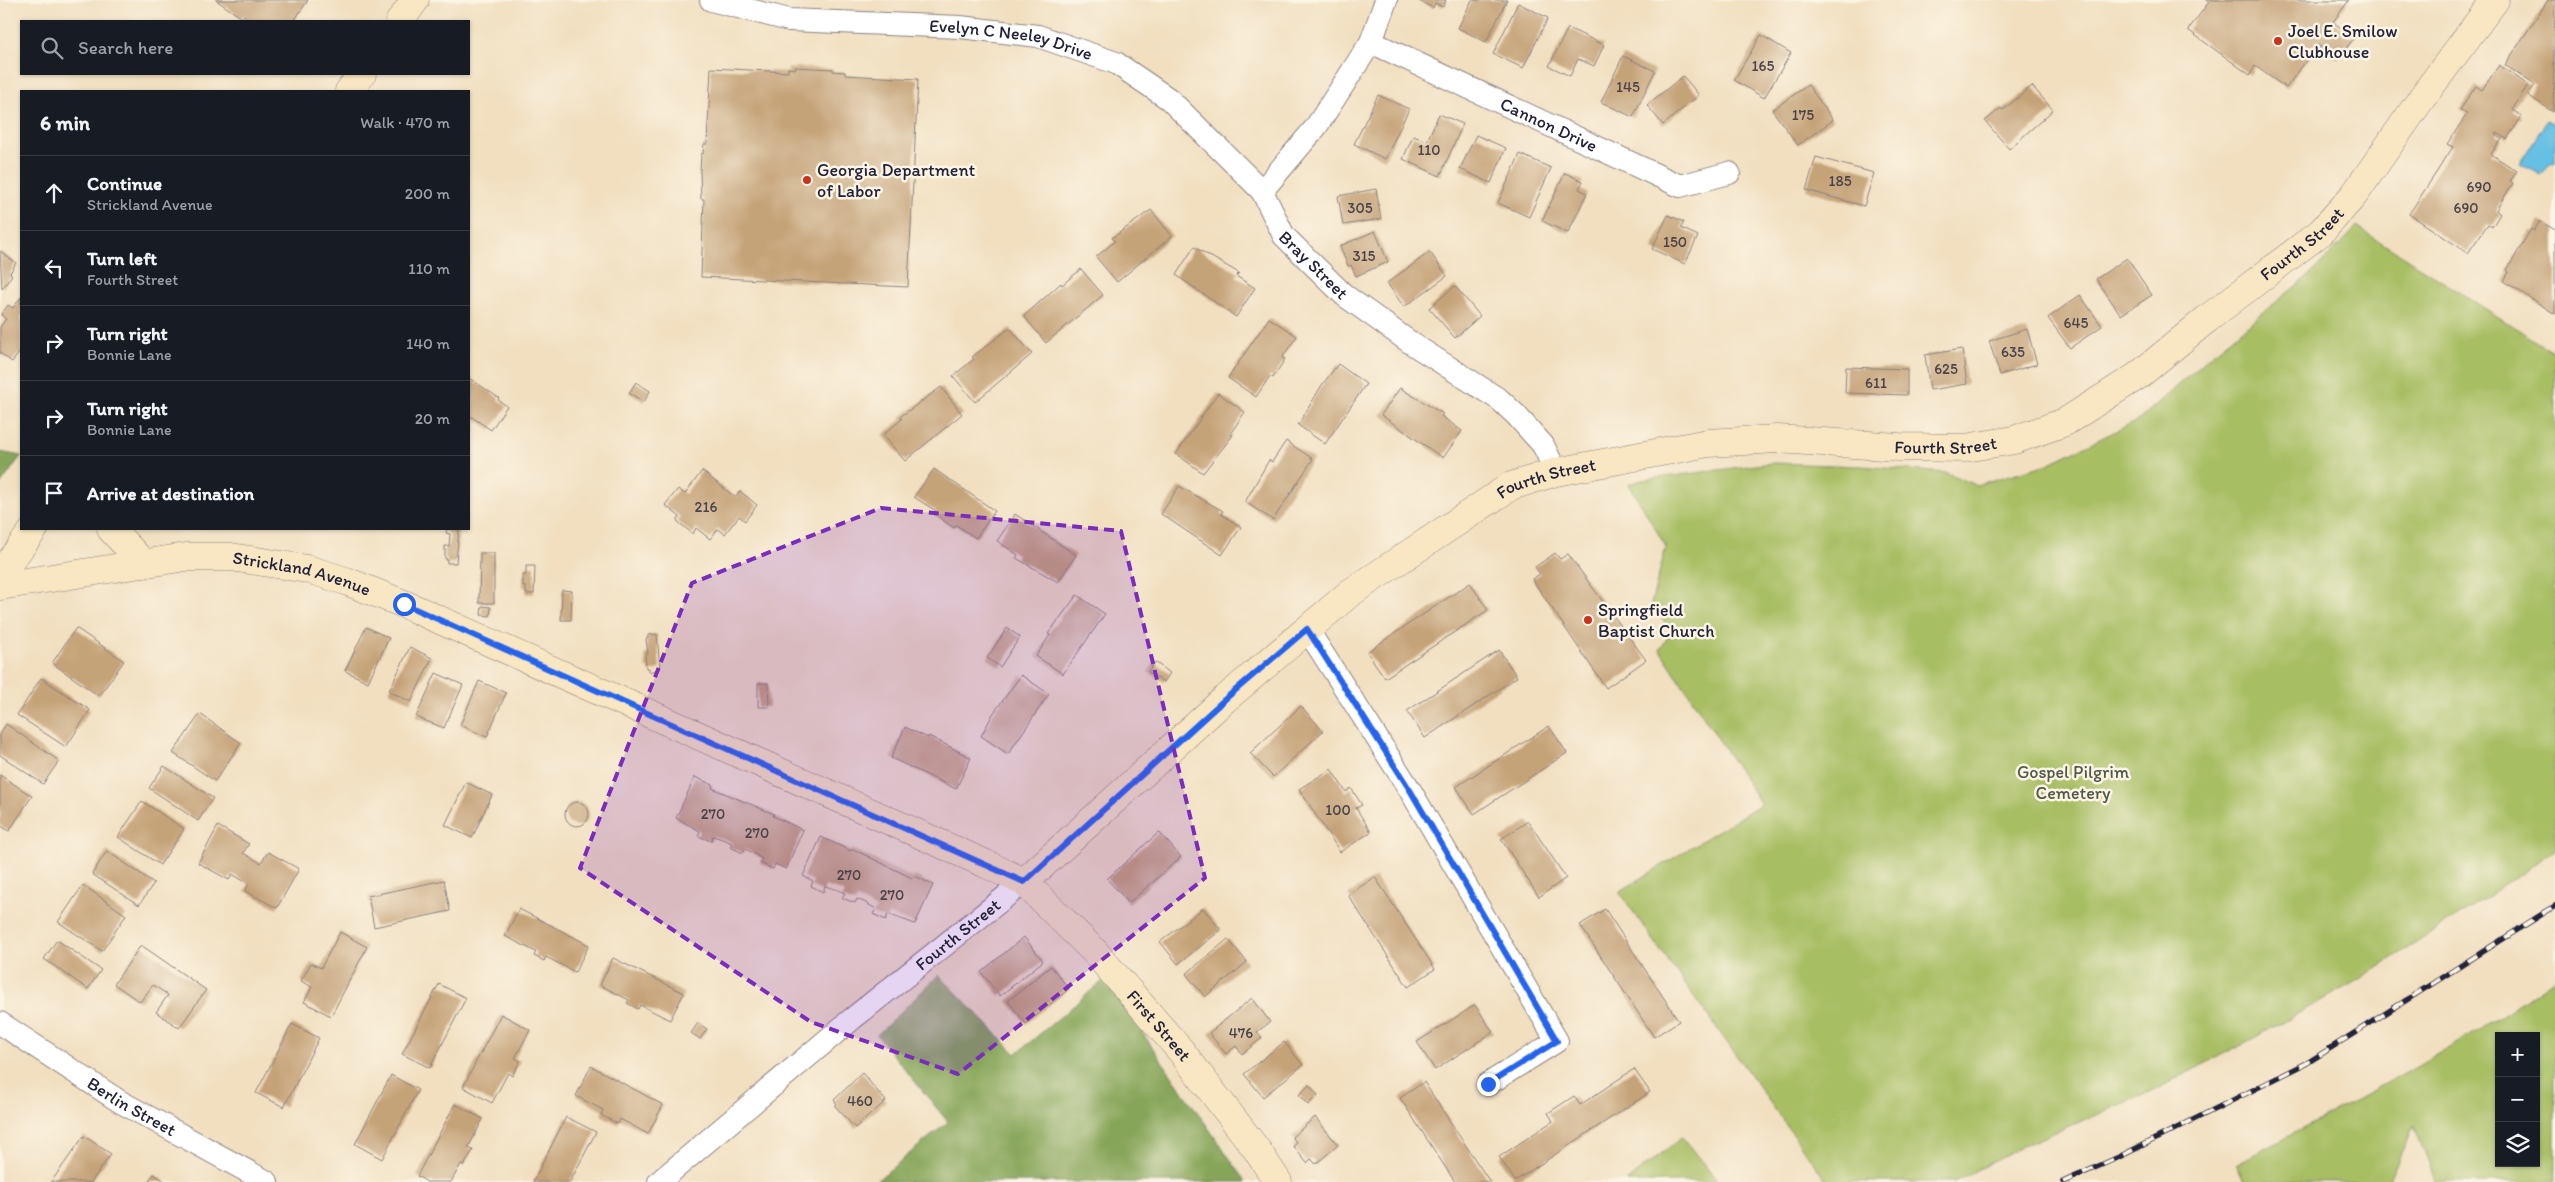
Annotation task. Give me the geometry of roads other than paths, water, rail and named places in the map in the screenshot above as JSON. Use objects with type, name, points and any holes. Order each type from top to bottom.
[{"type":"street","points":[[401,20],[415,0]]},
{"type":"street","name":"Evelyn C Neeley Drive","points":[[711,0],[789,20],[960,27],[1038,36],[1116,63],[1169,99],[1262,191]]},
{"type":"street","points":[[1262,191],[1316,127],[1371,42],[1386,0]]},
{"type":"street","name":"Fourth Street","points":[[659,1182],[852,1018],[1024,882],[1224,700],[1350,593],[1470,511],[1511,486],[1556,472],[1708,443],[1745,439],[1810,439],[1898,447],[1965,448],[2014,440],[2065,422],[2138,374],[2207,318],[2321,232],[2354,195],[2424,95],[2495,0]]},
{"type":"street","name":"Cannon Drive","points":[[1371,42],[1680,186],[1729,173]]},
{"type":"street","points":[[350,90],[361,75]]},
{"type":"street","name":"Bray Street","points":[[1262,191],[1284,236],[1344,295],[1412,343],[1500,400],[1543,445],[1556,472]]},
{"type":"street","points":[[0,576],[33,530]]},
{"type":"street","points":[[112,530],[144,564]]},
{"type":"street","name":"Strickland Avenue","points":[[0,586],[186,557],[230,557],[308,570],[346,581],[677,725],[1024,882]]},
{"type":"street","points":[[1307,629],[1410,790],[1557,1041],[1488,1084]]},
{"type":"street","name":"First Street","points":[[1024,882],[1095,952],[1182,1051],[1257,1150],[1278,1182]]},
{"type":"street","name":"Berlin Street","points":[[0,1023],[119,1101],[268,1182]]},
{"type":"water","points":[[2547,120],[2555,125],[2555,163],[2551,162],[2541,175],[2520,163]]},
{"type":"railway","points":[[2063,1182],[2119,1157],[2307,1063],[2555,906]]},
{"type":"place","name":"Joel E. Smilow Clubhouse","points":[[2278,41]]},
{"type":"place","name":"Georgia Department of Labor","points":[[807,180]]},
{"type":"place","name":"Springfield Baptist Church","points":[[1588,620]]},
{"type":"park label","name":"Gospel Pilgrim Cemetery","points":[[2073,782]]}]
